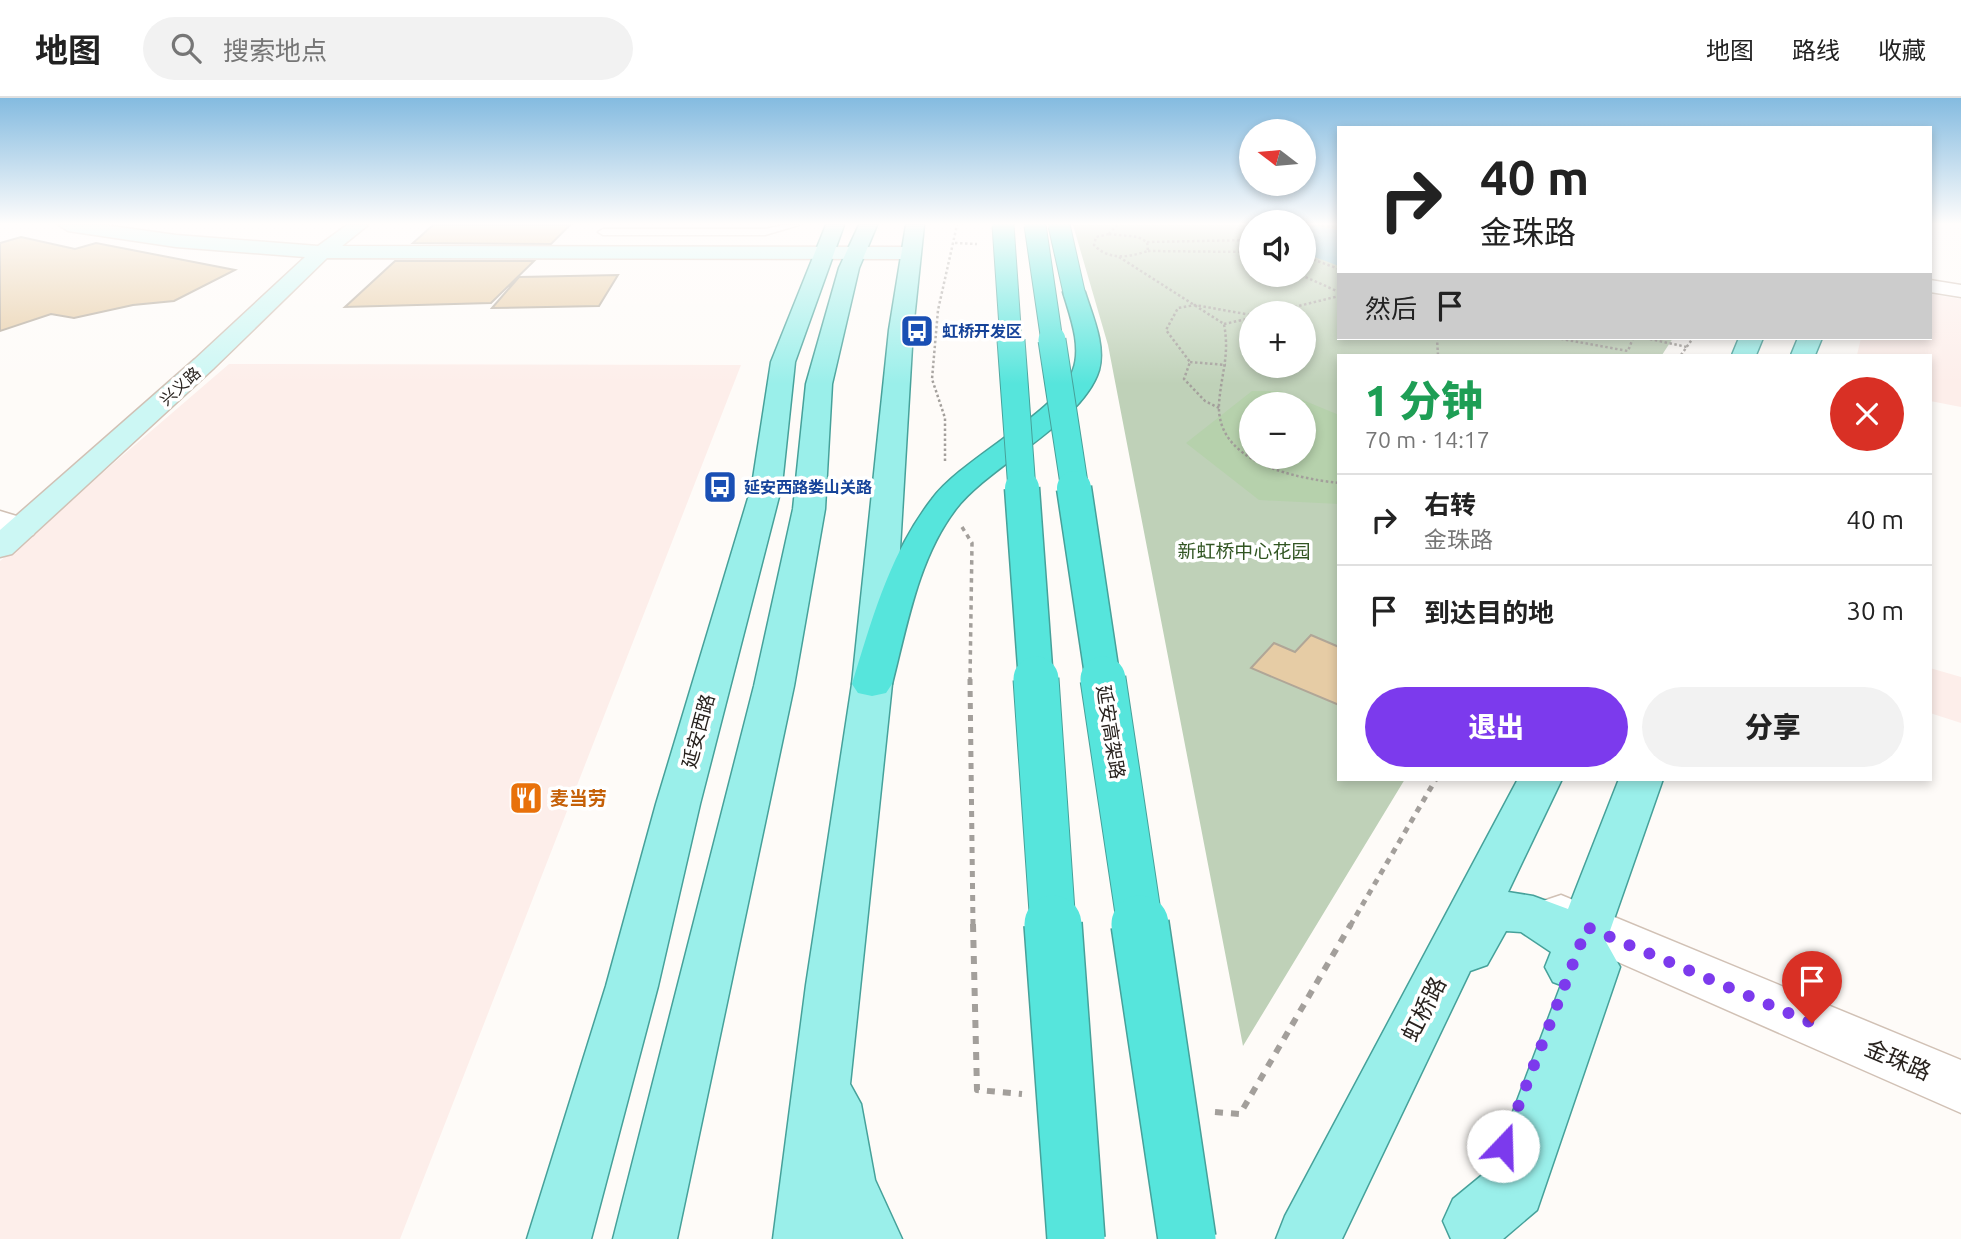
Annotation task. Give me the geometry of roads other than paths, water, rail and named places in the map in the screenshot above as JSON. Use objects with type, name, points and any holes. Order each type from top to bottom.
[{"type":"highway","points":[[1007,278],[1076,1239]]},
{"type":"highway","name":"延安高架路","points":[[1043,278],[1187,1239]]},
{"type":"highway","points":[[872,684],[902,578],[921,538],[946,501],[969,478],[1056,409],[1078,387],[1086,372],[1088,354],[1071,278]]},
{"type":"main road","name":"延安西路","points":[[559,1239],[632,986],[678,804],[767,485],[774,445],[775,404],[783,360],[826,278]]},
{"type":"main road","points":[[645,1239],[775,686],[809,509],[819,384],[839,278]]},
{"type":"main road","points":[[805,1239],[824,1056],[872,684],[901,330],[908,278]]},
{"type":"main road","name":"虹桥路","points":[[1308,1239],[1539,781]]},
{"type":"main road","points":[[1471,1230],[1640,781]]},
{"type":"main road","points":[[1432,995],[1456,975],[1487,918],[1500,913],[1515,912],[1534,917],[1572,937],[1584,936]]},
{"type":"main road","points":[[824,1056],[845,1184],[870,1239]]},
{"type":"street","name":"兴义路","points":[[7,532],[204,364],[294,278]]},
{"type":"street","points":[[1932,286],[1961,291]]},
{"type":"street","name":"金珠路","points":[[1488,883],[1584,936],[1961,1087]]},
{"type":"place","name":"虹桥开发区","points":[[917,331]]},
{"type":"place","name":"延安西路娄山关路","points":[[720,487]]},
{"type":"place","name":"麦当劳","points":[[526,798]]},
{"type":"park label","name":"新虹桥中心花园","points":[[1244,551]]}]
